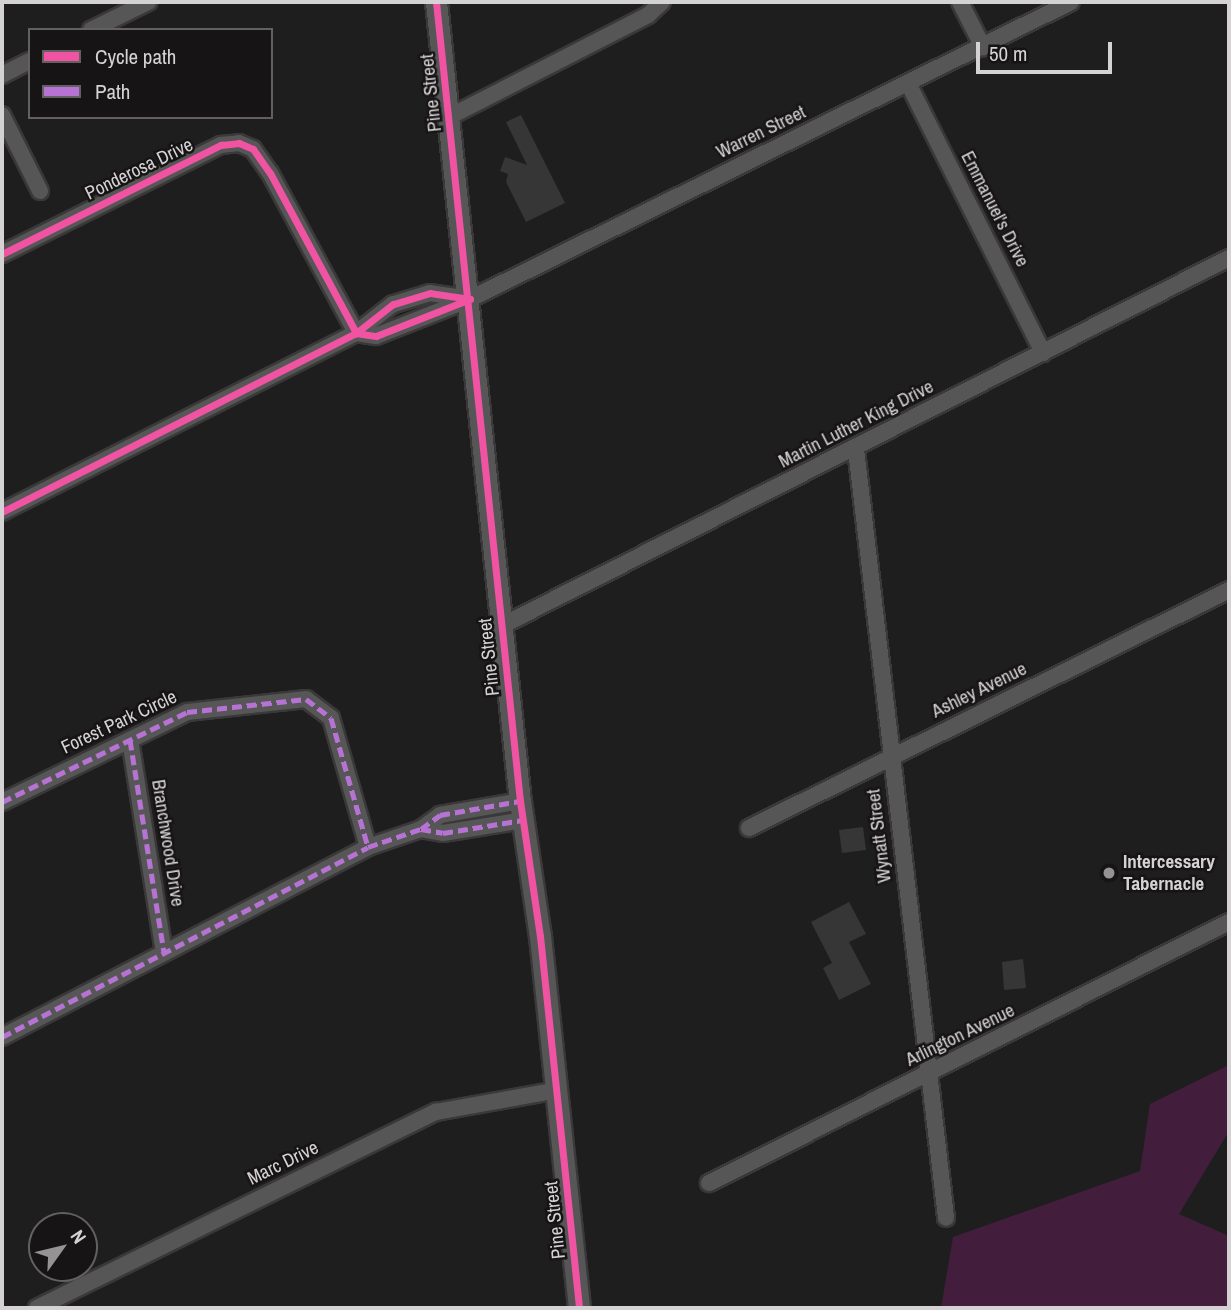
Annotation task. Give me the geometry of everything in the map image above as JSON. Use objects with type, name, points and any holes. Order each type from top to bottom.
[{"type":"street","points":[[95,28],[148,2]]},
{"type":"street","name":"Pine Street","points":[[436,2],[470,299],[521,810],[558,1090],[579,1308]]},
{"type":"street","points":[[449,117],[648,15],[662,2]]},
{"type":"street","points":[[960,2],[983,47]]},
{"type":"street","name":"Warren Street","points":[[470,299],[1071,2]]},
{"type":"street","points":[[2,75],[28,62]]},
{"type":"street","name":"Emmanuel's Drive","points":[[908,83],[1043,353]]},
{"type":"street","points":[[2,115],[40,191]]},
{"type":"street","name":"Ponderosa Drive","points":[[2,254],[221,145],[239,143],[253,149],[270,173],[356,333]]},
{"type":"street","name":"Martin Luther King Drive","points":[[501,626],[856,449],[1229,258]]},
{"type":"street","points":[[2,512],[356,333],[374,314],[393,304],[430,293],[470,299]]},
{"type":"street","points":[[356,333],[376,335],[470,299]]},
{"type":"street","name":"Wynatt Street","points":[[856,449],[946,1218]]},
{"type":"street","name":"Ashley Avenue","points":[[748,828],[1229,590]]},
{"type":"street","name":"Forest Park Circle","points":[[2,802],[187,712],[306,699],[331,718],[368,847]]},
{"type":"street","name":"Branchwood Drive","points":[[130,740],[164,952]]},
{"type":"street","points":[[2,1037],[368,847],[421,829],[440,815],[521,810]]},
{"type":"street","name":"Arlington Avenue","points":[[709,1183],[1229,922]]},
{"type":"street","name":"Marc Drive","points":[[37,1308],[436,1112],[558,1090]]},
{"type":"shaded area","points":[[1229,1065],[1229,1131],[1179,1214],[1229,1236],[1229,1308],[941,1308],[953,1237],[1140,1171],[1150,1104]]},
{"type":"building","points":[[521,115],[565,203],[526,222],[506,182],[508,174],[500,171],[505,157],[527,165],[506,122]]},
{"type":"building","points":[[863,827],[866,850],[842,853],[839,830]]},
{"type":"building","points":[[849,902],[866,934],[849,942],[871,984],[839,1000],[823,968],[832,963],[811,922]]},
{"type":"building","points":[[1023,959],[1026,988],[1004,990],[1002,962]]},
{"type":"marked path","points":[[2,802],[187,712],[306,699],[331,718],[368,847]]},
{"type":"marked path","points":[[130,740],[164,952]]},
{"type":"marked path","points":[[2,1037],[368,847],[421,829],[440,815],[520,801]]},
{"type":"marked path","points":[[421,829],[443,833],[523,820]]},
{"type":"cycle path","points":[[436,2],[520,801],[540,936],[579,1308]]},
{"type":"cycle path","points":[[2,254],[221,145],[239,143],[253,149],[270,173],[356,333],[376,336],[470,299],[430,293],[393,304],[356,333],[2,512]]},
{"type":"place","name":"Intercessary Tabernacle","points":[[1109,873]]}]
